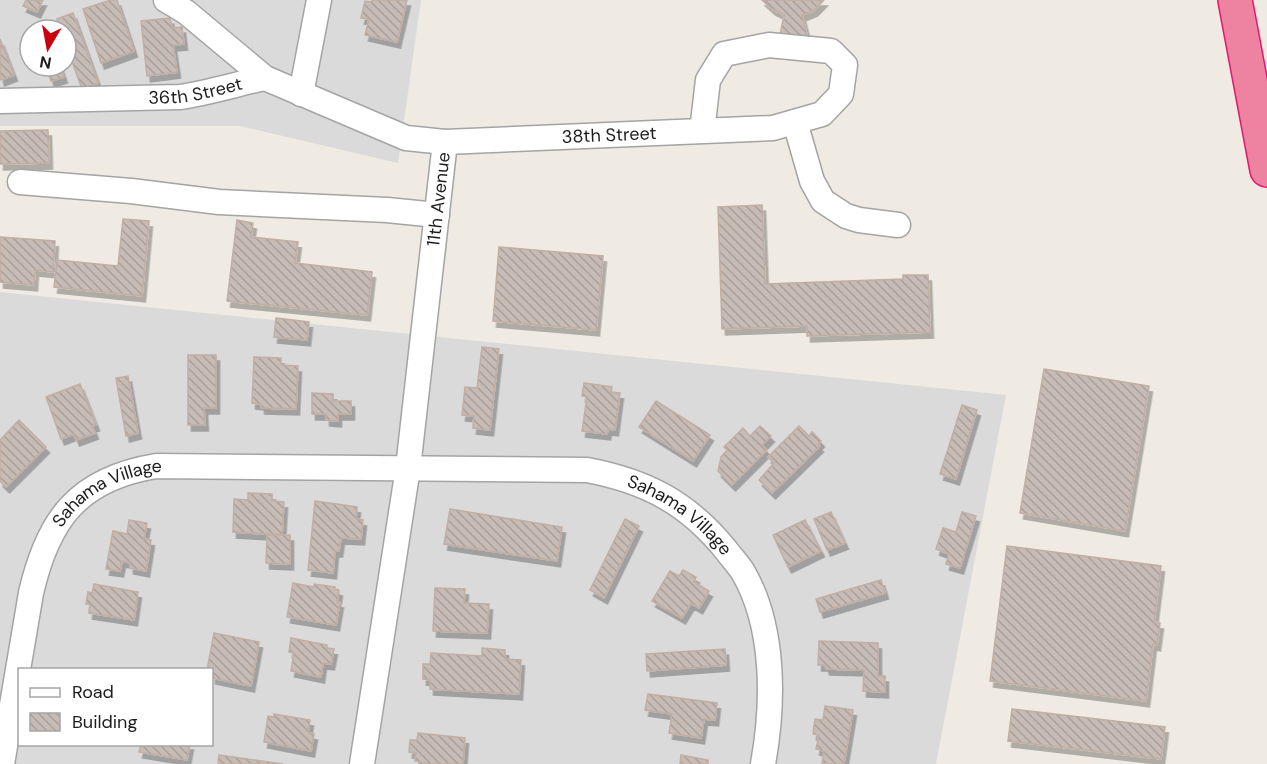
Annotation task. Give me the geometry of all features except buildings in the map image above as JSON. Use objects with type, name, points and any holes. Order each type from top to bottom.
[{"type":"highway","points":[[1235,0],[1267,170]]},
{"type":"street","name":"36th Street","points":[[166,0],[186,12],[265,78]]},
{"type":"street","points":[[300,94],[319,0]]},
{"type":"street","name":"38th Street","points":[[445,142],[702,131],[784,125],[822,114],[841,94],[845,65],[831,51],[769,45],[724,54],[708,80],[702,131]]},
{"type":"street","name":"36th Street","points":[[0,101],[180,97],[208,93],[265,78]]},
{"type":"street","name":"11th Avenue","points":[[265,78],[406,138],[445,142],[408,468]]},
{"type":"street","points":[[784,125],[823,201],[846,216],[898,225]]},
{"type":"street","points":[[20,182],[219,202],[387,210],[437,215]]},
{"type":"street","name":"Sahama Village","points":[[19,668],[37,567],[47,540],[81,497],[103,482],[129,471],[156,466],[587,470],[615,475],[664,496],[708,528],[742,571],[754,597],[767,651],[770,706],[769,734],[763,764]]},
{"type":"street","points":[[362,764],[408,468]]},
{"type":"street","name":"Sahama Village","points":[[2,764],[18,674]]},
{"type":"shaded area","points":[[0,0],[421,0],[398,163],[240,126],[0,126]]},
{"type":"shaded area","points":[[0,292],[1006,395],[936,764],[0,764]]}]
